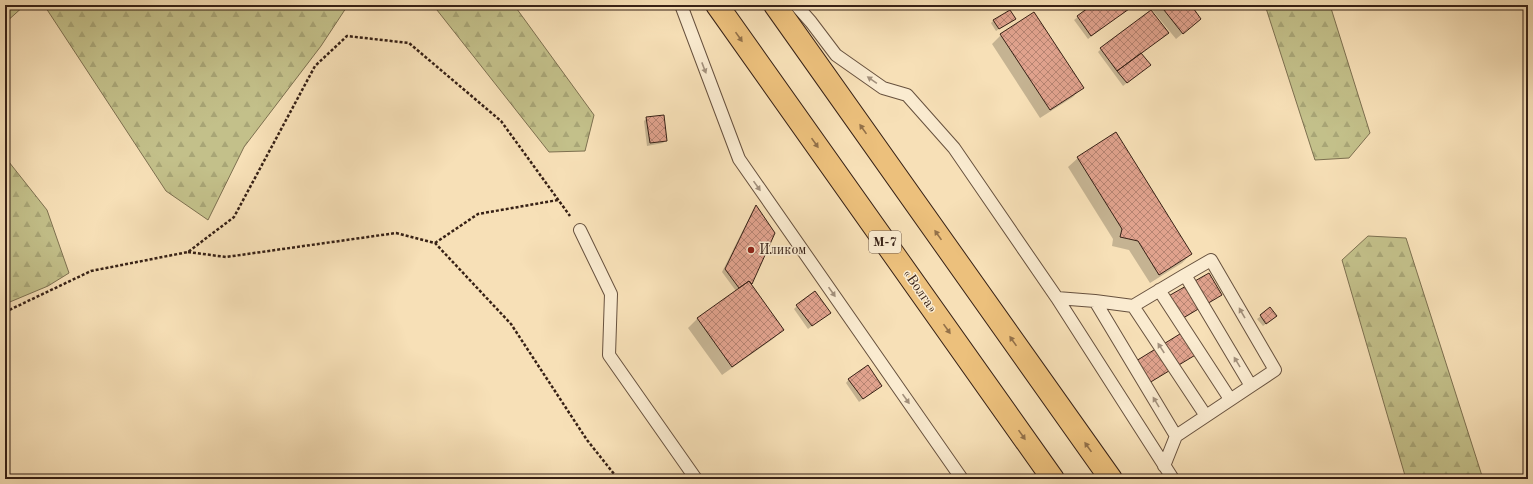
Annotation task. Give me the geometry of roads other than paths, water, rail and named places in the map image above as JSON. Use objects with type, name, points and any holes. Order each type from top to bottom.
[{"type":"highway","name":"«Волга»","points":[[717,5],[1053,479]]},
{"type":"highway","points":[[775,5],[1111,479]]},
{"type":"lane","points":[[681,5],[739,159],[962,479]]},
{"type":"lane","points":[[796,5],[812,22],[836,55],[883,88],[907,95],[954,148],[1057,298],[1173,479]]},
{"type":"lane","points":[[580,230],[611,294],[609,356],[696,479]]},
{"type":"lane","points":[[1057,298],[1133,306],[1211,260],[1275,370],[1176,436],[1164,466]]},
{"type":"lane","points":[[1185,275],[1251,386]]},
{"type":"lane","points":[[1159,290],[1230,400]]},
{"type":"lane","points":[[1095,301],[1176,436]]},
{"type":"lane","points":[[1133,306],[1206,416]]},
{"type":"place","name":"Иликом","points":[[751,250]]}]
